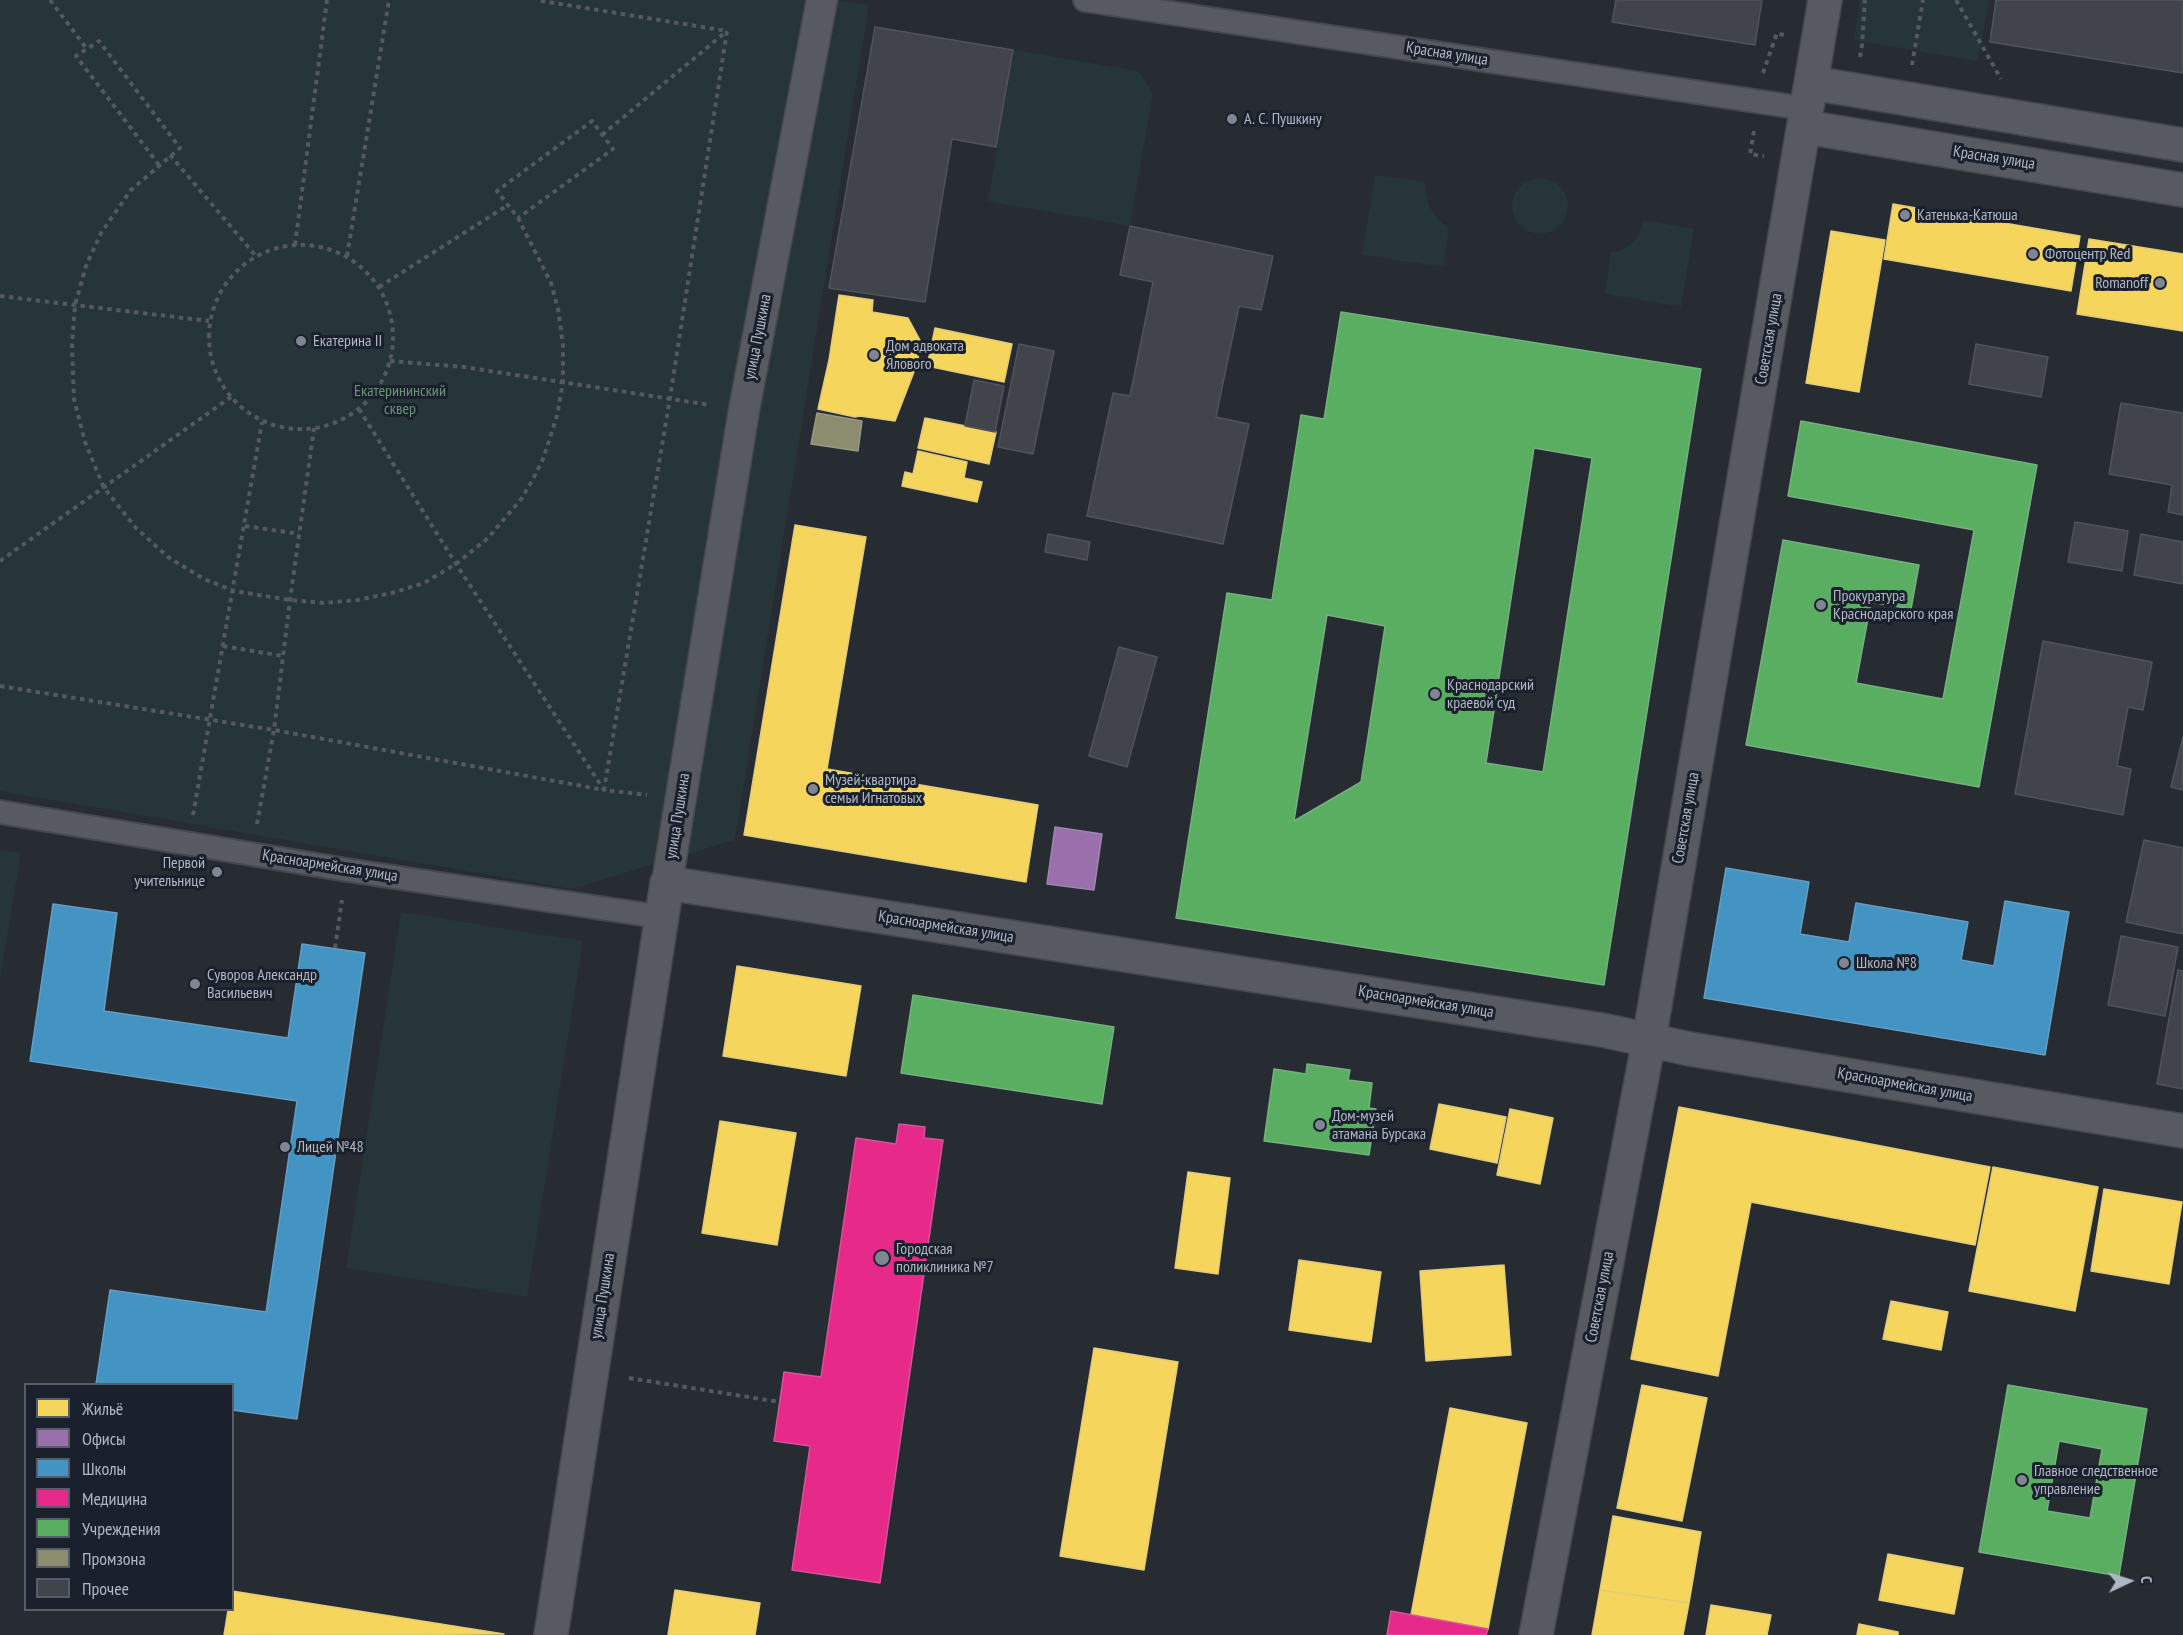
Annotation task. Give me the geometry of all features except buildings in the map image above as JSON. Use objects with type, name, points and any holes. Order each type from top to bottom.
[{"type":"street","name":"улица Пушкина","points":[[551,1635],[667,883],[744,410],[822,0]]},
{"type":"street","name":"Красная улица","points":[[1085,0],[1808,106],[2183,145]]},
{"type":"street","name":"Советская улица","points":[[1536,1635],[1648,1040],[1825,0]]},
{"type":"street","name":"Красная улица","points":[[1808,106],[2183,190]]},
{"type":"street","name":"Красноармейская улица","points":[[0,812],[347,870],[662,917]]},
{"type":"street","name":"Красноармейская улица","points":[[667,883],[1602,1029],[1714,1053],[2183,1131]]},
{"type":"path","points":[[50,0],[87,49]]},
{"type":"path","points":[[295,245],[327,0]]},
{"type":"path","points":[[347,256],[389,0]]},
{"type":"path","points":[[536,0],[727,31]]},
{"type":"path","points":[[1862,45],[1865,0]]},
{"type":"path","points":[[1911,72],[1923,0]]},
{"type":"path","points":[[1956,0],[2002,81]]},
{"type":"path","points":[[602,135],[727,31]]},
{"type":"path","points":[[604,790],[670,398],[727,31]]},
{"type":"path","points":[[159,165],[76,56],[99,41],[180,148],[131,190],[101,233],[86,266],[75,305],[72,344],[74,399],[85,442],[104,488],[136,528],[168,557],[204,579],[234,591],[290,600],[324,603],[357,600],[392,593],[424,583],[456,564],[488,538],[522,498],[552,436],[563,382],[563,345],[558,309],[551,283],[518,218],[497,191],[591,121],[613,149],[518,218]]},
{"type":"path","points":[[170,155],[255,255]]},
{"type":"path","points":[[379,287],[508,205]]},
{"type":"path","points":[[295,245],[326,247],[347,256],[366,269],[379,287],[390,310],[393,337],[390,361],[379,386],[359,409],[337,421],[314,428],[288,429],[262,422],[231,398],[217,377],[210,351],[209,321],[221,294],[238,271],[255,255],[295,245]]},
{"type":"path","points":[[0,297],[209,321]]},
{"type":"path","points":[[390,361],[464,367],[744,410]]},
{"type":"path","points":[[0,561],[231,398]]},
{"type":"path","points":[[359,409],[456,564],[604,790]]},
{"type":"path","points":[[189,843],[262,422]]},
{"type":"path","points":[[252,854],[274,730],[314,428]]},
{"type":"path","points":[[245,526],[299,534]]},
{"type":"path","points":[[223,646],[283,656]]},
{"type":"path","points":[[0,686],[209,719],[604,790],[680,801]]},
{"type":"path","points":[[335,948],[347,870]]},
{"type":"path","points":[[628,1378],[780,1402]]},
{"type":"green space","name":"Екатерининский сквер","points":[[0,0],[838,0],[869,5],[735,840],[571,889],[0,791]]},
{"type":"green space","points":[[1860,0],[1989,0],[1978,61],[1854,40]]},
{"type":"green space","points":[[1014,50],[1138,71],[1153,93],[1130,226],[988,201]]},
{"type":"green space","points":[[1375,175],[1425,182],[1429,206],[1437,218],[1449,229],[1443,267],[1362,255]]},
{"type":"green space","points":[[1540,178],[1551,180],[1560,186],[1566,195],[1568,206],[1566,217],[1560,226],[1551,232],[1540,234],[1529,232],[1520,226],[1514,217],[1512,206],[1514,195],[1520,186],[1529,180]]},
{"type":"green space","points":[[1644,220],[1694,229],[1681,307],[1605,294],[1611,252],[1620,251],[1631,244],[1637,238]]},
{"type":"green space","points":[[0,850],[21,853],[0,978]]},
{"type":"green space","points":[[401,912],[583,941],[527,1297],[346,1268]]},
{"type":"place","name":"А. С. Пушкину","points":[[1232,119]]},
{"type":"place","name":"Катенька-Катюша","points":[[1905,215]]},
{"type":"place","name":"Фотоцентр Red","points":[[2033,254]]},
{"type":"place","name":"Romanoff","points":[[2160,283]]},
{"type":"place","name":"Екатерина II","points":[[301,341]]},
{"type":"place","name":"Дом адвоката Ялового","points":[[874,355]]},
{"type":"place","name":"Прокуратура Краснодарского края","points":[[1821,605]]},
{"type":"place","name":"Краснодарский краевой суд","points":[[1435,694]]},
{"type":"place","name":"Музей-квартира семьи Игнатовых","points":[[813,789]]},
{"type":"place","name":"Первой учительнице","points":[[217,872]]},
{"type":"place","name":"Школа №8","points":[[1844,963]]},
{"type":"place","name":"Суворов Александр Васильевич","points":[[195,984]]},
{"type":"place","name":"Дом-музей атамана Бурсака","points":[[1320,1125]]},
{"type":"place","name":"Лицей №48","points":[[285,1147]]},
{"type":"place","name":"Городская поликлиника №7","points":[[882,1258]]},
{"type":"place","name":"Главное следственное управление","points":[[2022,1480]]}]
